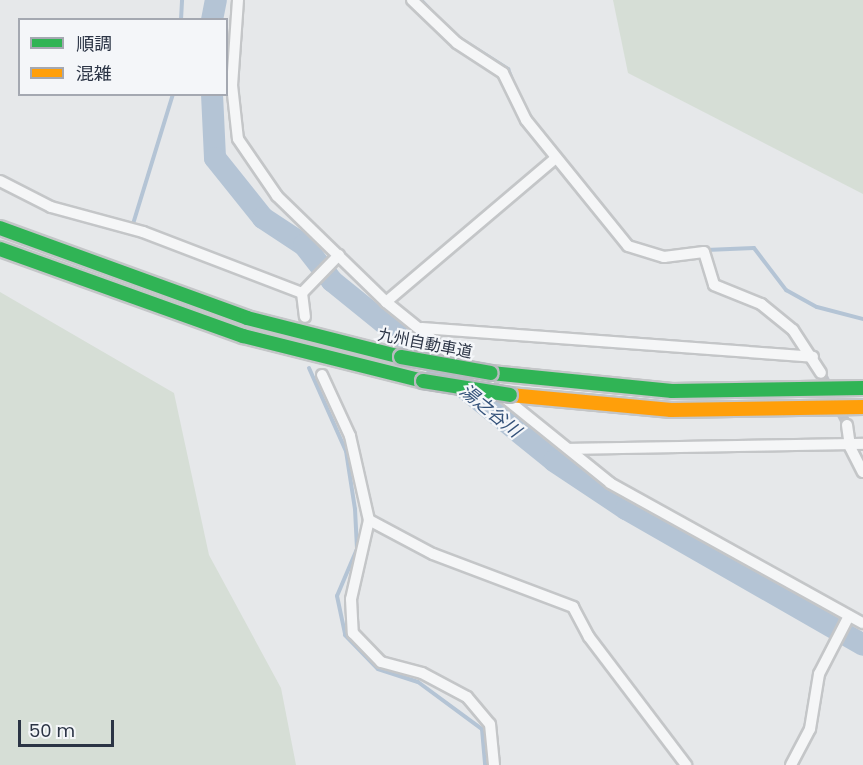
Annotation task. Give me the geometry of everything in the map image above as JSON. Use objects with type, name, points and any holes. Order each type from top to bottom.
[{"type":"highway","name":"九州自動車道","points":[[0,228],[236,314],[401,357],[490,373],[672,391],[863,388]]},
{"type":"highway","points":[[0,249],[233,333],[423,381],[510,395],[671,410],[863,407]]},
{"type":"street","points":[[238,0],[232,85],[238,139],[277,196],[337,257],[386,302],[422,328],[610,483],[848,618],[863,623]]},
{"type":"street","points":[[412,0],[457,44],[503,73],[526,120],[628,246],[664,257],[704,252],[714,285],[761,304],[793,330],[813,357],[821,373]]},
{"type":"street","points":[[386,302],[556,158]]},
{"type":"street","points":[[0,181],[51,207],[143,232],[302,293]]},
{"type":"street","points":[[302,293],[337,257]]},
{"type":"street","points":[[302,293],[305,317]]},
{"type":"street","points":[[422,328],[813,357]]},
{"type":"street","points":[[322,375],[350,436],[369,520],[351,599],[353,633],[381,662],[422,673],[467,697],[490,724],[495,765]]},
{"type":"street","points":[[847,425],[850,447],[863,472]]},
{"type":"street","points":[[568,449],[850,447],[863,444]]},
{"type":"street","points":[[369,520],[433,554],[573,607],[589,637],[686,765]]},
{"type":"street","points":[[791,765],[810,729],[819,674],[848,618]]},
{"type":"shaded area","points":[[613,0],[863,0],[863,194],[628,73]]},
{"type":"shaded area","points":[[0,292],[174,393],[209,555],[281,688],[296,765],[0,765]]},
{"type":"waterway","points":[[181,18],[182,0]]},
{"type":"waterway","name":"湯之谷川","points":[[212,18],[216,0]]},
{"type":"waterway","points":[[421,0],[434,14]]},
{"type":"waterway","points":[[456,36],[508,69],[514,85]]},
{"type":"waterway","points":[[133,224],[172,96]]},
{"type":"waterway","name":"湯之谷川","points":[[212,96],[215,158],[263,218],[304,245],[332,281],[554,461],[626,509],[863,645]]},
{"type":"waterway","points":[[563,158],[604,208]]},
{"type":"waterway","points":[[706,250],[754,248],[786,290],[817,307],[863,319]]},
{"type":"waterway","points":[[309,368],[346,451],[355,509],[357,549],[337,596],[345,635],[378,669],[418,682],[482,729],[485,765]]},
{"type":"tunnel","points":[[821,373],[847,425]]},
{"type":"traffic: fast","points":[[0,228],[247,318],[401,357]]},
{"type":"traffic: fast","points":[[0,249],[243,336],[423,381]]},
{"type":"traffic: fast","points":[[401,357],[491,373]]},
{"type":"traffic: fast","points":[[491,373],[672,391],[863,388]]},
{"type":"traffic: fast","points":[[423,381],[510,395]]},
{"type":"traffic: slow","points":[[510,395],[671,410],[863,407]]}]
